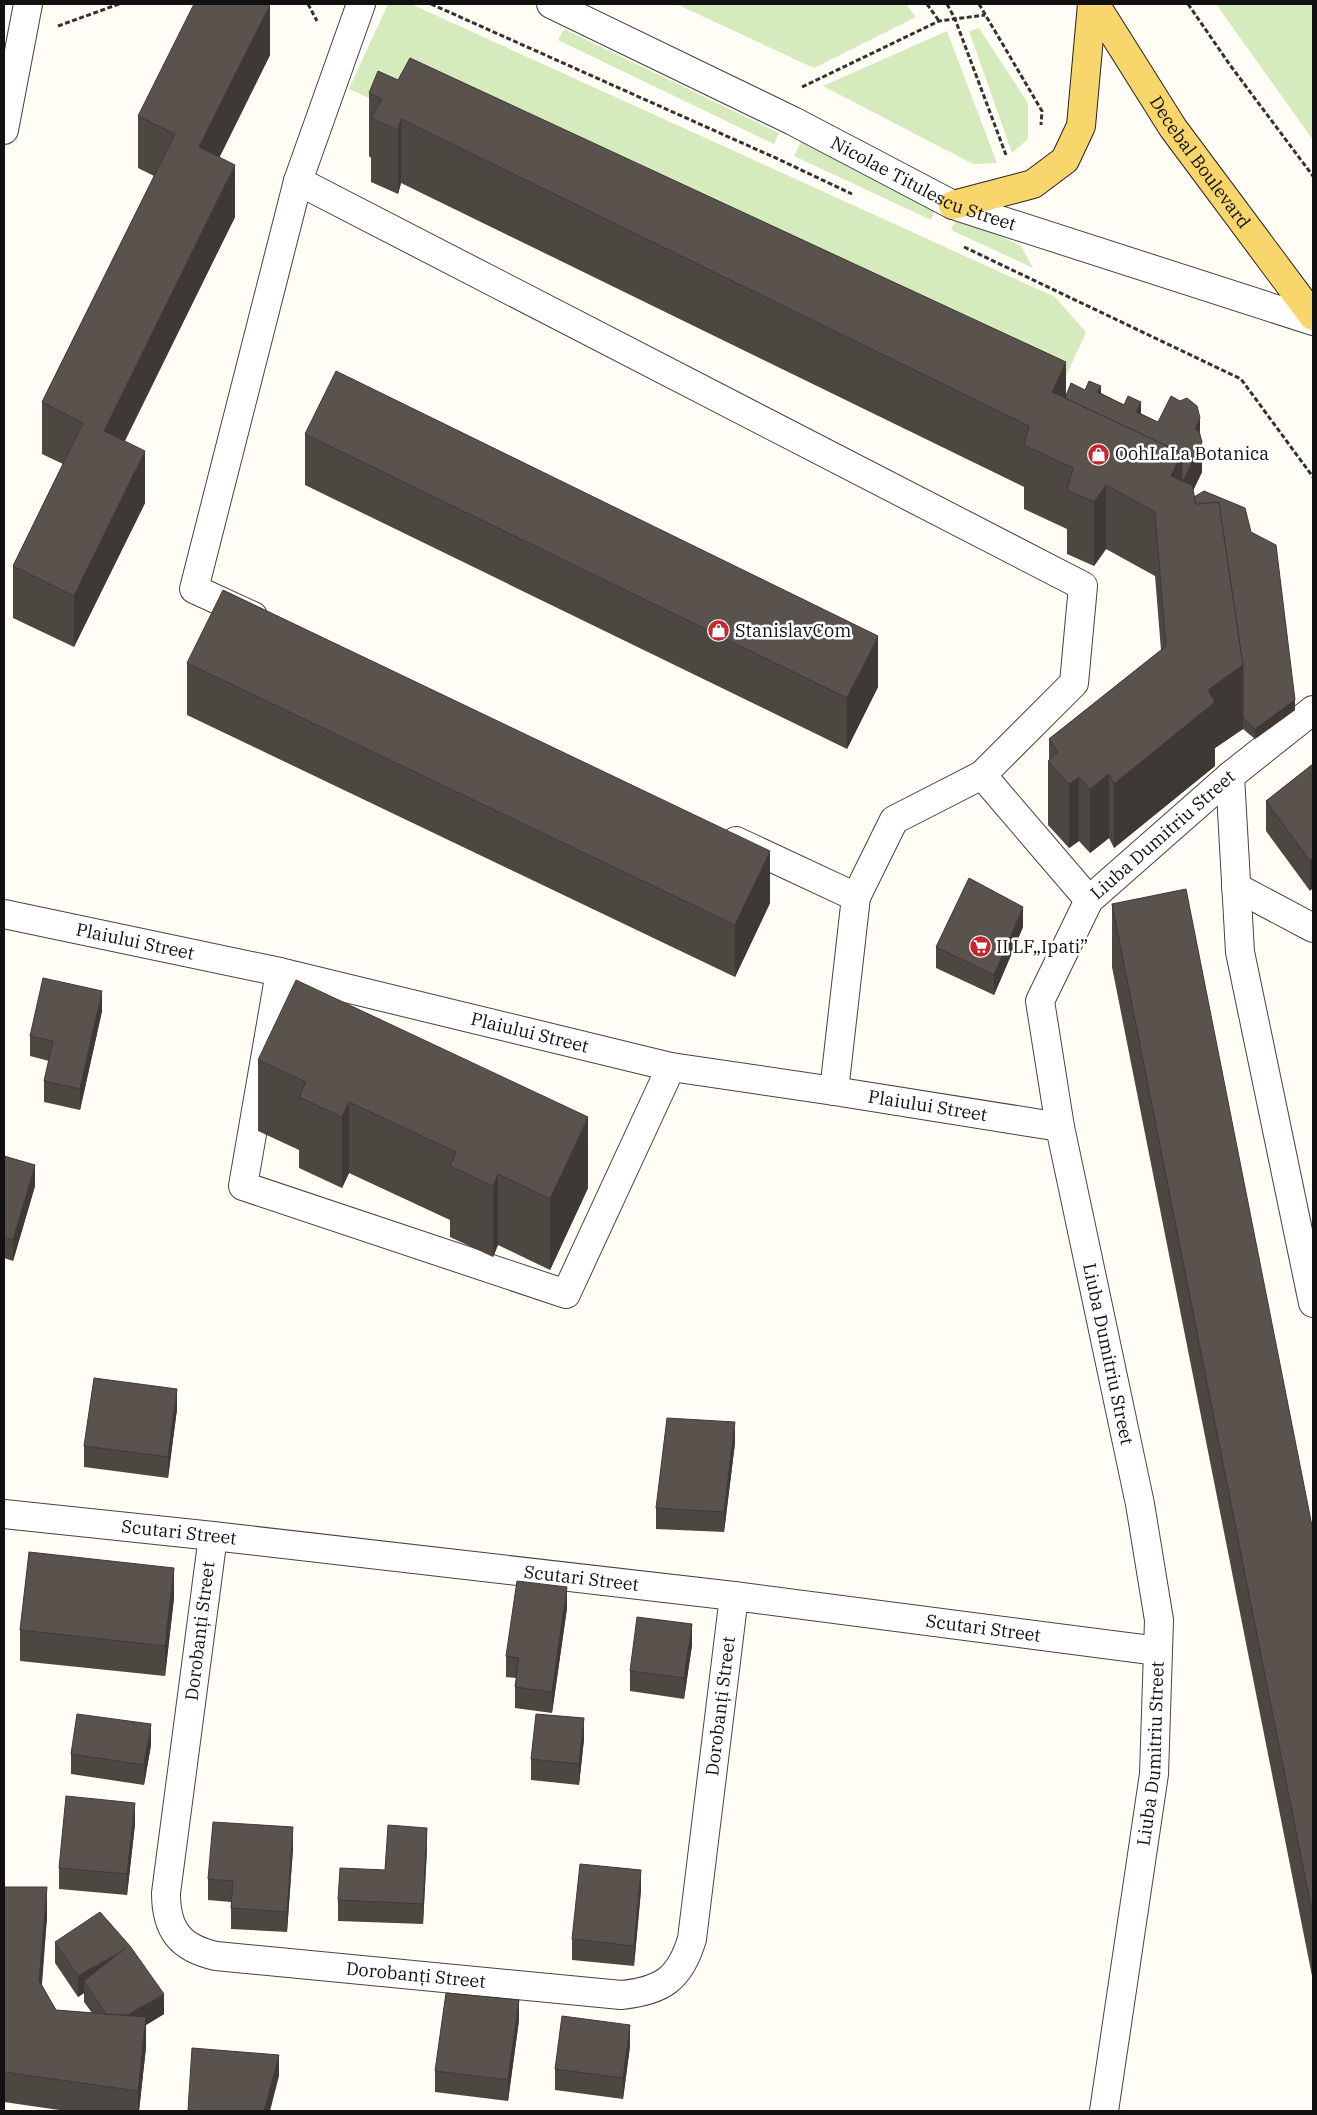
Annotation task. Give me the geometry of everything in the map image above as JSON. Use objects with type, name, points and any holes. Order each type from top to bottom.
[{"type":"main road","points":[[952,205],[1033,184],[1065,160],[1081,126],[1093,4]]},
{"type":"main road","name":"Decebal Boulevard","points":[[1093,4],[1173,128],[1313,316]]},
{"type":"street","points":[[4,130],[28,4]]},
{"type":"street","points":[[276,627],[194,589],[298,181],[361,4]]},
{"type":"street","name":"Nicolae Titulescu Street","points":[[551,4],[793,121],[952,205],[1313,321]]},
{"type":"street","points":[[298,181],[1083,586],[1074,683],[982,775],[894,820],[856,897],[834,1090]]},
{"type":"street","name":"Liuba Dumitriu Street","points":[[1104,2111],[1154,1774],[1159,1620],[1143,1522],[1060,1127],[1040,1001],[1089,900],[1230,776],[1313,710]]},
{"type":"street","points":[[982,775],[1089,900]]},
{"type":"street","points":[[1230,776],[1240,952],[1313,1303]]},
{"type":"street","points":[[711,830],[856,897]]},
{"type":"street","points":[[1236,887],[1313,928]]},
{"type":"street","name":"Plaiului Street","points":[[4,914],[280,972],[671,1067],[834,1090],[1060,1127]]},
{"type":"street","points":[[280,972],[243,1186],[566,1294],[671,1067]]},
{"type":"street","name":"Scutari Street","points":[[4,1514],[734,1596],[1158,1652]]},
{"type":"street","name":"Dorobanți Street","points":[[213,1536],[166,1894],[166,1910],[170,1925],[178,1937],[187,1945],[200,1952],[216,1956],[621,1995],[644,1993],[664,1984],[675,1974],[686,1959],[692,1939],[734,1596]]},
{"type":"path","points":[[22,38],[119,4]]},
{"type":"path","points":[[431,4],[778,159],[858,197]]},
{"type":"path","points":[[927,4],[939,22]]},
{"type":"path","points":[[948,4],[1009,162]]},
{"type":"path","points":[[979,4],[1042,111],[1041,129]]},
{"type":"path","points":[[1188,4],[1313,176]]},
{"type":"path","points":[[802,87],[939,22],[985,14]]},
{"type":"path","points":[[793,83],[811,91]]},
{"type":"path","points":[[956,243],[1241,379],[1313,477]]},
{"type":"green space","points":[[388,4],[411,4],[1055,297],[1086,332],[1051,409],[349,89]]},
{"type":"green space","points":[[676,4],[906,4],[916,17],[814,68]]},
{"type":"green space","points":[[1216,4],[1313,4],[1313,140]]},
{"type":"green space","points":[[979,28],[1028,103],[1028,139],[1012,153],[969,31]]},
{"type":"green space","points":[[564,29],[779,133],[774,144],[558,40]]},
{"type":"green space","points":[[947,31],[997,163],[973,164],[823,86]]},
{"type":"green space","points":[[801,142],[937,206],[931,220],[794,156]]},
{"type":"green space","points":[[958,215],[1021,246],[1033,268],[951,230]]},
{"type":"building","points":[[194,4],[270,4],[199,147],[235,165],[104,431],[145,451],[74,596],[13,566],[83,423],[42,402],[175,134],[138,116]]},
{"type":"building","points":[[410,58],[1066,362],[1052,392],[1182,453],[1171,476],[1192,485],[1196,504],[1219,502],[1243,665],[1208,690],[1215,702],[1114,784],[1109,774],[1090,789],[1079,777],[1069,784],[1048,761],[1058,752],[1049,739],[1166,646],[1155,512],[1106,485],[1094,502],[1067,490],[1073,468],[1024,445],[1029,426],[401,119],[398,130],[371,118],[382,99],[369,93],[378,71],[398,80]]},
{"type":"building","points":[[336,371],[878,636],[847,698],[305,434]]},
{"type":"building","points":[[1089,381],[1101,386],[1097,392],[1124,405],[1128,396],[1141,402],[1136,412],[1158,422],[1171,396],[1180,401],[1187,398],[1197,406],[1200,418],[1195,429],[1199,431],[1202,442],[1183,481],[1182,453],[1065,398],[1071,383],[1085,390]]},
{"type":"building","points":[[1204,491],[1245,508],[1251,532],[1276,545],[1295,700],[1255,729],[1243,718],[1243,665],[1219,502],[1196,504],[1194,497]]},
{"type":"building","points":[[223,590],[770,851],[735,925],[187,663]]},
{"type":"building","points":[[1313,764],[1313,858],[1310,861],[1266,801]]},
{"type":"building","name":"II LF„Ipati”","points":[[969,878],[1023,907],[994,975],[936,947]]},
{"type":"building","points":[[1186,889],[1313,1531],[1313,1917],[1112,904]]},
{"type":"building","points":[[43,978],[102,991],[80,1089],[44,1081],[53,1041],[30,1036]]},
{"type":"building","points":[[296,980],[588,1117],[550,1199],[498,1174],[493,1186],[450,1166],[456,1152],[349,1102],[342,1117],[299,1097],[306,1082],[258,1060]]},
{"type":"building","points":[[4,1156],[35,1165],[13,1240],[4,1237]]},
{"type":"building","points":[[94,1378],[177,1389],[168,1457],[84,1446]]},
{"type":"building","points":[[667,1418],[735,1422],[724,1512],[656,1508]]},
{"type":"building","points":[[29,1552],[174,1568],[165,1646],[20,1630]]},
{"type":"building","points":[[517,1581],[567,1587],[552,1692],[515,1687],[519,1658],[506,1656]]},
{"type":"building","points":[[637,1617],[692,1624],[684,1678],[630,1671]]},
{"type":"building","points":[[77,1714],[151,1724],[144,1765],[71,1754]]},
{"type":"building","points":[[536,1714],[584,1718],[579,1764],[531,1759]]},
{"type":"building","points":[[66,1796],[135,1803],[127,1874],[59,1868]]},
{"type":"building","points":[[213,1822],[293,1827],[287,1912],[231,1908],[233,1881],[208,1879]]},
{"type":"building","points":[[388,1825],[427,1828],[423,1904],[338,1900],[340,1868],[385,1870]]},
{"type":"building","points":[[580,1864],[641,1870],[634,1946],[572,1939]]},
{"type":"building","points":[[4,1887],[47,1887],[39,1981],[56,2010],[146,2017],[138,2091],[4,2072]]},
{"type":"building","points":[[100,1912],[130,1946],[164,1994],[127,2015],[106,2014],[84,1981],[125,1949],[78,1976],[55,1942]]},
{"type":"building","points":[[446,1993],[519,2000],[508,2080],[435,2071]]},
{"type":"building","points":[[562,2016],[630,2025],[623,2078],[555,2069]]},
{"type":"building","points":[[192,2048],[279,2055],[264,2111],[188,2110]]},
{"type":"place","name":"OohLaLa Botanica","points":[[1099,454]]},
{"type":"place","name":"StanislavCom","points":[[719,631]]},
{"type":"place","name":"II LF„Ipati”","points":[[980,947]]}]
